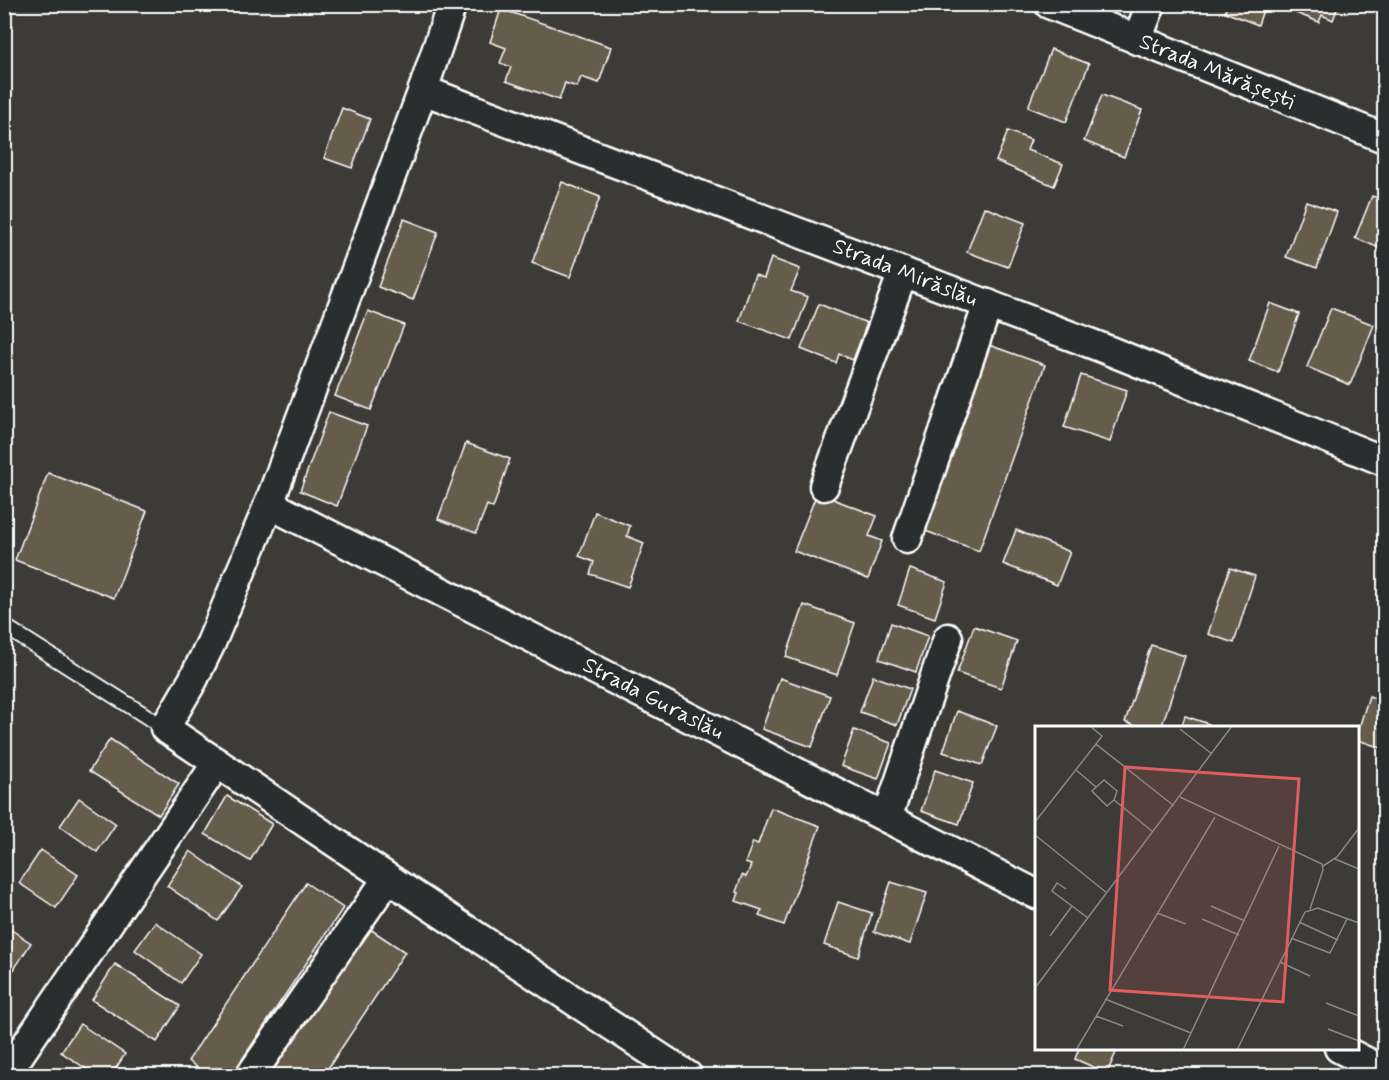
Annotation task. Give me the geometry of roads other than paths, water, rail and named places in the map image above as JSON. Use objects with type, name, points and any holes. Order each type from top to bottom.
[{"type":"street","points":[[452,4],[423,90],[269,504],[211,643],[165,728],[688,1076]]},
{"type":"street","name":"Strada Mărășești","points":[[1049,4],[1384,138]]},
{"type":"street","points":[[1137,40],[1151,4]]},
{"type":"street","name":"Strada Mirăslău","points":[[423,90],[1100,347],[1384,461]]},
{"type":"street","points":[[824,486],[903,272]]},
{"type":"street","points":[[906,539],[988,304]]},
{"type":"street","name":"Strada Guraslău","points":[[269,504],[1035,893]]},
{"type":"street","points":[[887,818],[948,638]]},
{"type":"street","points":[[6,1076],[217,763]]},
{"type":"street","points":[[250,1076],[388,878]]},
{"type":"street","points":[[1344,1050],[1384,1071]]},
{"type":"lane","points":[[4,626],[165,728]]}]
